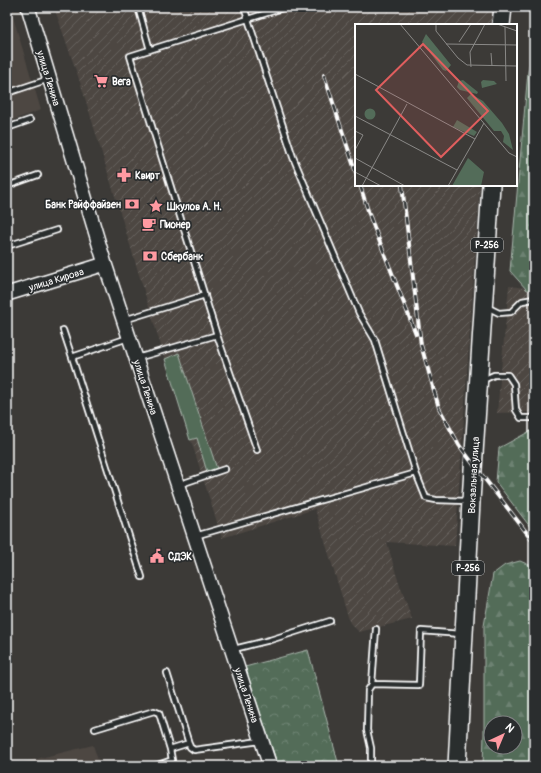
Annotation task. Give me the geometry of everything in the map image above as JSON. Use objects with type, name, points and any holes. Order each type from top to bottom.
[{"type":"highway","points":[[501,24],[502,7]]},
{"type":"highway","name":"Вокзальная улица","points":[[457,766],[471,501],[491,186]]},
{"type":"main road","name":"улица Ленина","points":[[28,7],[105,264],[270,766]]},
{"type":"main road","name":"улица Кирова","points":[[7,294],[105,264]]},
{"type":"lane","points":[[138,7],[150,50]]},
{"type":"lane","points":[[244,7],[293,157],[359,314],[375,340],[416,473],[426,498],[436,500],[471,501]]},
{"type":"lane","points":[[257,450],[217,335],[130,56],[286,7]]},
{"type":"lane","points":[[7,93],[50,79]]},
{"type":"lane","points":[[7,128],[30,120]]},
{"type":"lane","points":[[7,186],[38,175]]},
{"type":"lane","points":[[7,246],[57,230]]},
{"type":"lane","points":[[124,320],[205,295]]},
{"type":"lane","points":[[484,306],[499,313],[511,312],[522,301],[534,300]]},
{"type":"lane","points":[[63,330],[142,577]]},
{"type":"lane","points":[[137,358],[217,335]]},
{"type":"lane","points":[[72,357],[130,338]]},
{"type":"lane","points":[[479,381],[494,375],[508,375],[514,384],[516,410],[521,418],[534,418]]},
{"type":"lane","points":[[178,485],[225,469]]},
{"type":"lane","points":[[195,536],[416,473]]},
{"type":"lane","points":[[232,649],[270,640],[330,621]]},
{"type":"lane","points":[[371,766],[371,748],[367,730],[368,690],[372,684],[376,629]]},
{"type":"lane","points":[[372,684],[419,685],[421,631],[465,634]]},
{"type":"lane","points":[[167,673],[190,747],[194,750],[262,741]]},
{"type":"lane","points":[[95,729],[157,711],[170,749],[172,760],[155,766]]},
{"type":"lane","points":[[170,749],[189,743]]},
{"type":"shaded area","points":[[7,7],[10,7],[41,110],[7,122]]},
{"type":"shaded area","points":[[54,7],[493,7],[491,24],[355,24],[355,186],[480,186],[455,546],[387,542],[396,574],[412,619],[359,632],[350,623],[315,509],[222,538],[156,330],[81,85]]},
{"type":"shaded area","points":[[509,286],[534,289],[534,412],[497,413]]},
{"type":"shaded area","points":[[93,745],[100,766],[12,765]]},
{"type":"green space","points":[[534,39],[534,289],[527,290],[510,271],[528,72]]},
{"type":"green space","points":[[179,353],[217,469],[207,472],[197,438],[190,440],[165,359]]},
{"type":"green space","points":[[534,429],[534,532],[496,482],[499,448]]},
{"type":"green space","points":[[520,561],[534,567],[534,766],[483,766],[483,755],[523,755],[523,715],[484,715],[484,626],[493,574],[505,565]]},
{"type":"green space","points":[[308,650],[339,766],[278,766],[245,667]]},
{"type":"railway","points":[[324,75],[355,170]]},
{"type":"railway","points":[[360,186],[370,217],[416,334]]},
{"type":"railway","points":[[402,186],[421,345],[439,408],[459,445],[534,542]]},
{"type":"place","name":"Вега","points":[[101,81]]},
{"type":"place","name":"Квирт","points":[[124,175]]},
{"type":"place","name":"Банк Райффайзен","points":[[132,204]]},
{"type":"place","name":"Шкулов А. Н.","points":[[156,206]]},
{"type":"place","name":"Пионер","points":[[149,224]]},
{"type":"place","name":"Сбербанк","points":[[150,256]]},
{"type":"place","name":"СДЭК","points":[[157,556]]}]
